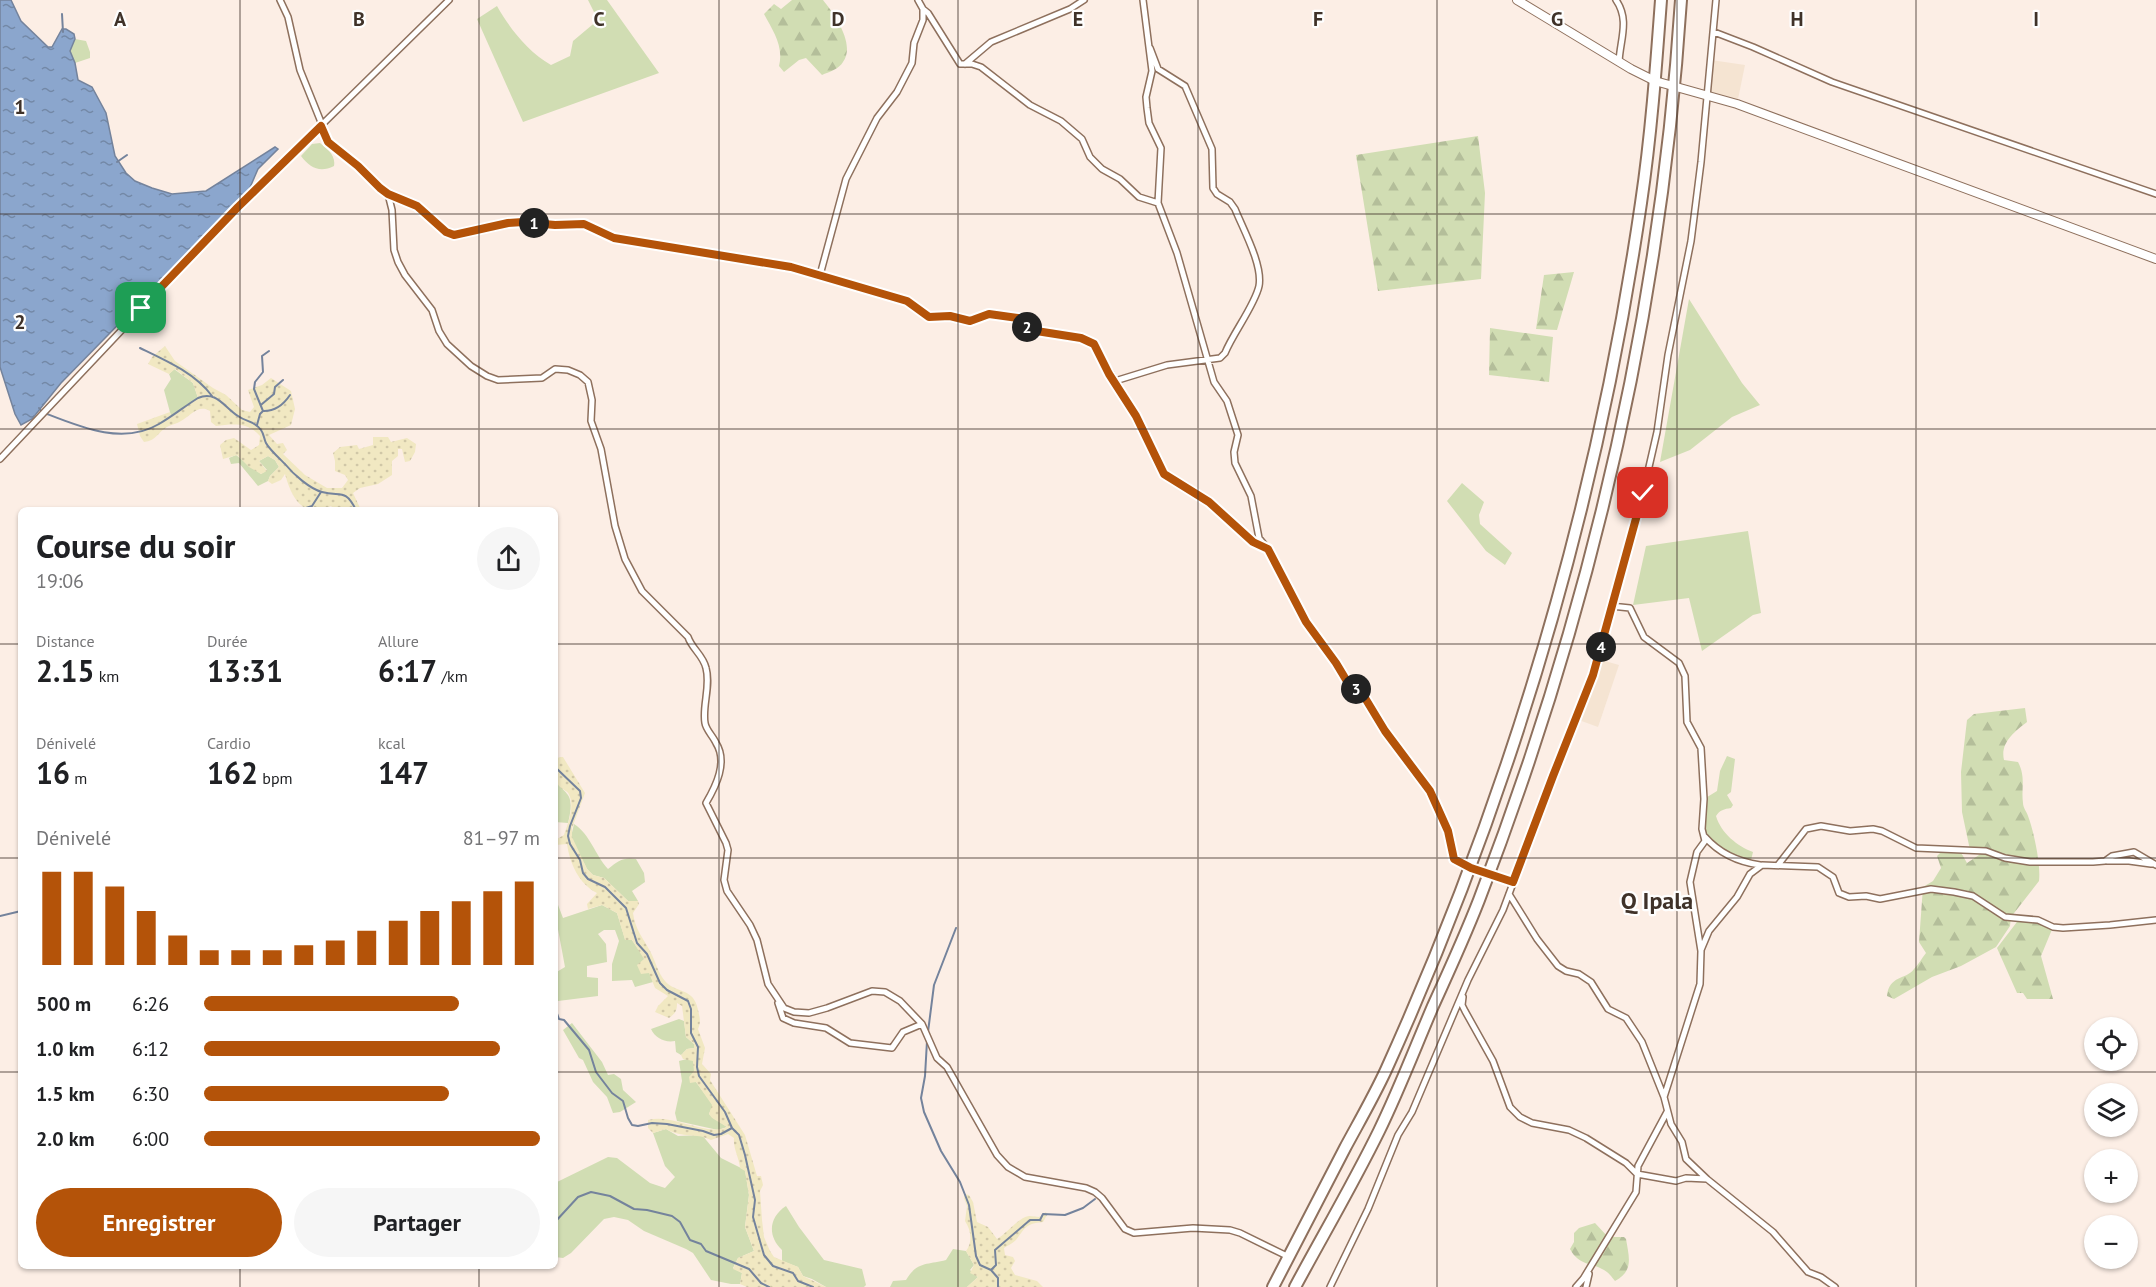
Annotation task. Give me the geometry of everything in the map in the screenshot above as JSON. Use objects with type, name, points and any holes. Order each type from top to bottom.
[{"type":"highway","points":[[1273,1287],[1384,1074],[1436,955],[1471,868],[1547,639],[1578,528],[1600,432],[1621,323],[1641,202],[1655,81],[1661,0]]},
{"type":"highway","points":[[1295,1287],[1380,1130],[1489,873],[1529,762],[1564,650],[1610,477],[1642,324],[1660,208],[1681,0]]},
{"type":"street","points":[[280,0],[288,17],[300,70],[328,142],[388,194],[417,206],[446,232],[454,235],[523,222],[555,225],[584,224],[614,238],[791,267],[907,301],[929,317],[950,316],[970,321],[989,314],[1018,318],[1030,330],[1081,338],[1094,344],[1136,416],[1164,474],[1209,502],[1253,542],[1268,549]]},
{"type":"street","points":[[0,459],[238,207],[449,0]]},
{"type":"street","points":[[918,0],[960,64],[981,67],[1030,105],[1061,121],[1082,139],[1090,157],[1102,169],[1120,179],[1139,197],[1158,203]]},
{"type":"street","points":[[965,64],[991,42],[1070,9],[1084,0]]},
{"type":"street","points":[[1143,0],[1152,71],[1146,97],[1149,123],[1161,148],[1158,203],[1177,253],[1214,382],[1227,400],[1238,435],[1235,463],[1251,496],[1259,538],[1268,549],[1306,622],[1348,683],[1362,693],[1385,731],[1430,791],[1448,831],[1454,859],[1471,868],[1513,882]]},
{"type":"street","points":[[1517,0],[1619,62],[1655,81],[1749,108],[2156,259]]},
{"type":"street","points":[[1616,0],[1623,13],[1625,25],[1619,62]]},
{"type":"street","points":[[1330,1287],[1368,1209],[1398,1135],[1412,1112],[1436,1052],[1509,894],[1593,675],[1643,493],[1657,432],[1668,356],[1691,241],[1716,0]]},
{"type":"street","points":[[820,275],[846,179],[877,118],[897,92],[912,63],[914,42],[923,20],[923,9]]},
{"type":"street","points":[[1714,32],[1832,81],[2156,194]]},
{"type":"street","points":[[1115,381],[1167,365],[1220,358],[1253,302],[1259,284],[1259,268],[1235,209],[1213,188],[1212,149],[1185,86],[1158,69],[1150,48]]},
{"type":"street","points":[[388,194],[392,210],[394,250],[398,262],[405,275],[432,310],[439,332],[454,351],[471,366],[498,380],[542,378],[555,369],[568,370],[580,375],[588,382],[592,400],[591,421],[601,449],[615,526],[625,559],[642,591],[688,637],[691,647],[704,659],[708,694],[705,723],[718,745],[722,760],[715,789],[706,803],[728,850],[724,880],[727,891],[753,932],[768,984],[783,1018],[794,1023],[825,1028],[850,1043],[892,1048],[903,1032],[922,1024]]},
{"type":"street","points":[[1611,606],[1630,608],[1644,637],[1679,663],[1685,676],[1688,722],[1701,748],[1704,799],[1702,829],[1705,837],[1713,845],[1738,860],[1762,865],[1818,867],[1833,877],[1839,892],[1849,897],[1866,896],[1880,899],[1931,889],[1973,896],[2005,916],[2038,920],[2053,927],[2110,925],[2156,920]]},
{"type":"street","points":[[1778,865],[1806,829],[1821,826],[1850,831],[1873,829],[1882,831],[1916,848],[1986,851],[2005,858],[2030,862],[2129,861],[2154,865]]},
{"type":"street","points":[[1664,1097],[1700,984],[1701,951],[1690,882],[1697,852],[1705,841],[1705,837]]},
{"type":"street","points":[[2105,861],[2112,856],[2134,852],[2154,865]]},
{"type":"street","points":[[1701,951],[1709,931],[1737,897],[1750,874],[1762,865]]},
{"type":"street","points":[[1509,894],[1558,966],[1566,971],[1579,974],[1591,982],[1608,1009],[1626,1018],[1642,1042],[1664,1097],[1671,1124],[1682,1142],[1686,1159],[1707,1179],[1773,1232],[1808,1272],[1821,1277],[1835,1287]]},
{"type":"street","points":[[776,999],[784,1008],[794,1012],[808,1013],[878,990],[900,1001],[922,1024],[937,1058],[947,1067],[997,1155],[1008,1167],[1034,1179],[1086,1188],[1102,1198],[1125,1229],[1134,1233],[1193,1228],[1230,1230],[1289,1257]]},
{"type":"street","points":[[1464,992],[1462,1005],[1493,1061],[1510,1107],[1520,1117],[1532,1123],[1569,1130],[1587,1137],[1626,1163],[1637,1174],[1676,1181],[1686,1178],[1707,1179]]},
{"type":"street","points":[[1576,1287],[1636,1192],[1638,1166],[1667,1112]]},
{"type":"street","points":[[1586,1287],[1590,1266]]},
{"type":"shaded area","points":[[1711,60],[1745,65],[1737,104],[1707,95]]},
{"type":"shaded area","points":[[1598,659],[1619,665],[1598,727],[1576,719]]},
{"type":"green space","points":[[588,0],[607,0],[659,73],[523,122],[477,19],[497,6],[520,39],[535,54],[551,65],[570,56],[573,41],[598,20]]},
{"type":"green space","points":[[792,0],[823,0],[833,13],[842,30],[847,47],[843,62],[836,68],[822,75],[806,58],[799,60],[784,72],[779,66],[779,45],[764,14],[774,4],[781,9]]},
{"type":"green space","points":[[75,39],[86,41],[90,58],[75,63],[70,51]]},
{"type":"green space","points":[[1478,136],[1485,193],[1481,279],[1378,291],[1356,155]]},
{"type":"green space","points":[[320,143],[332,155],[334,166],[324,169],[316,168],[308,164],[301,156],[312,144]]},
{"type":"green space","points":[[1574,272],[1557,330],[1536,329],[1544,275]]},
{"type":"green space","points":[[1689,299],[1742,383],[1760,405],[1732,417],[1690,450],[1660,462]]},
{"type":"green space","points":[[1490,328],[1553,337],[1549,382],[1489,375]]},
{"type":"green space","points":[[174,369],[193,383],[198,398],[171,416],[164,390],[171,379],[169,374]]},
{"type":"green space","points":[[236,455],[261,474],[267,470],[259,461],[268,456],[275,460],[279,467],[268,481],[258,486],[239,463],[231,464],[229,458]]},
{"type":"green space","points":[[1462,483],[1484,502],[1479,515],[1480,524],[1512,553],[1505,565],[1486,551],[1447,501]]},
{"type":"green space","points":[[1748,531],[1761,613],[1753,615],[1702,651],[1689,598],[1633,605],[1646,546]]},
{"type":"green space","points":[[2025,708],[2027,722],[2009,738],[2003,754],[2004,760],[2018,762],[2020,767],[2023,778],[2023,805],[2035,839],[2039,881],[2011,917],[2010,926],[1996,947],[1961,966],[1932,977],[1894,999],[1887,996],[1891,984],[1911,972],[1926,953],[1919,942],[1923,887],[1933,881],[1941,868],[1937,856],[1944,849],[1959,849],[1967,863],[1985,851],[1970,850],[1962,812],[1961,772],[1967,720],[1974,714]]},
{"type":"green space","points":[[1727,756],[1735,759],[1731,792],[1727,795],[1733,805],[1716,816],[1730,838],[1753,852],[1750,864],[1713,845],[1702,829],[1704,799],[1717,791],[1720,771]]},
{"type":"green space","points":[[558,781],[571,803],[568,823],[558,822]]},
{"type":"green space","points":[[574,824],[584,833],[608,869],[621,860],[636,859],[644,873],[645,882],[632,891],[638,901],[628,901],[604,878],[593,875],[587,869],[571,837]]},
{"type":"green space","points":[[558,905],[563,918],[602,905],[617,913],[625,939],[632,940],[645,959],[653,982],[635,987],[632,980],[612,981],[612,964],[619,941],[615,930],[604,930],[598,934],[606,944],[607,962],[587,966],[587,977],[598,978],[598,996],[558,1001],[558,971],[565,967],[558,929]]},
{"type":"green space","points":[[2020,918],[2053,927],[2041,956],[2053,999],[2027,999],[2023,993],[2017,993],[1997,948]]},
{"type":"green space","points":[[679,1019],[684,1021],[686,1037],[694,1044],[694,1048],[687,1049],[681,1055],[676,1052],[675,1041],[661,1039],[651,1029]]},
{"type":"green space","points":[[572,1023],[602,1062],[608,1075],[614,1074],[621,1079],[623,1090],[636,1102],[620,1112],[613,1113],[607,1097],[593,1082],[583,1060],[579,1058],[563,1030]]},
{"type":"green space","points":[[693,1060],[696,1082],[713,1105],[709,1114],[727,1127],[718,1130],[677,1121],[675,1113],[682,1081],[679,1061]]},
{"type":"green space","points":[[666,1129],[678,1136],[702,1135],[721,1158],[745,1170],[749,1195],[745,1227],[754,1251],[738,1258],[733,1268],[742,1273],[740,1284],[711,1280],[693,1253],[644,1231],[628,1220],[614,1217],[604,1219],[571,1253],[563,1258],[558,1257],[558,1182],[608,1157],[617,1158],[650,1183],[665,1188],[675,1177],[665,1166],[653,1133]]},
{"type":"green space","points":[[786,1206],[824,1260],[862,1269],[866,1285],[864,1287],[826,1287],[803,1276],[798,1267],[782,1261],[782,1250],[774,1239],[772,1227],[780,1210]]},
{"type":"green space","points":[[1595,1223],[1608,1237],[1626,1239],[1628,1268],[1615,1281],[1599,1267],[1581,1261],[1570,1249],[1574,1242],[1574,1233],[1579,1228]]},
{"type":"green space","points":[[953,1249],[966,1251],[974,1265],[970,1270],[978,1277],[967,1287],[890,1287],[893,1281],[906,1280],[919,1267],[946,1260]]},
{"type":"sand","points":[[165,346],[175,361],[226,395],[242,410],[250,412],[254,407],[248,390],[262,385],[271,378],[291,391],[295,409],[291,425],[269,435],[277,444],[283,443],[287,450],[283,454],[305,475],[327,488],[342,488],[348,480],[345,475],[335,471],[333,453],[340,447],[357,445],[359,449],[373,445],[373,437],[388,437],[391,442],[407,438],[416,444],[415,452],[410,461],[405,462],[402,449],[398,449],[398,456],[392,461],[392,475],[378,484],[360,488],[353,493],[360,507],[304,507],[295,499],[285,474],[281,480],[272,484],[268,481],[279,467],[275,460],[268,456],[259,461],[267,471],[261,474],[249,467],[237,455],[223,459],[220,445],[226,440],[234,438],[251,450],[259,445],[260,436],[245,426],[216,426],[211,422],[210,411],[206,409],[195,412],[167,427],[151,440],[144,442],[137,424],[170,412],[171,416],[198,398],[193,383],[175,369],[169,374],[148,364],[152,357]]},
{"type":"sand","points":[[563,757],[585,793],[572,828],[572,837],[587,869],[593,875],[604,878],[628,901],[638,901],[639,904],[633,913],[636,924],[660,974],[669,985],[689,994],[696,1003],[700,1020],[698,1029],[705,1048],[702,1064],[711,1074],[710,1080],[745,1135],[757,1176],[761,1176],[764,1237],[770,1251],[774,1257],[798,1267],[803,1276],[826,1287],[747,1287],[740,1284],[742,1273],[733,1269],[738,1258],[754,1251],[745,1227],[749,1195],[745,1171],[740,1168],[734,1138],[728,1134],[711,1140],[700,1136],[678,1134],[666,1129],[653,1133],[648,1128],[648,1120],[658,1119],[709,1129],[727,1127],[712,1118],[709,1114],[712,1105],[696,1082],[690,1083],[689,1077],[694,1071],[693,1061],[683,1059],[681,1055],[687,1049],[694,1048],[694,1044],[686,1037],[682,1006],[677,1003],[676,1011],[669,1018],[655,1012],[668,996],[655,988],[649,973],[641,974],[637,965],[644,959],[632,940],[625,940],[617,913],[602,905],[588,909],[587,904],[597,893],[576,873],[567,844],[558,845],[558,838],[564,835],[570,816],[571,802],[567,792],[558,784],[558,758]]},
{"type":"sand","points":[[965,1194],[969,1195],[973,1202],[977,1222],[988,1227],[997,1239],[1021,1219],[1029,1216],[1039,1217],[1046,1212],[1047,1215],[1043,1222],[1026,1227],[1016,1240],[1004,1248],[1005,1255],[1013,1257],[1015,1261],[1011,1268],[1015,1275],[1037,1281],[1043,1287],[967,1287],[978,1277],[970,1273],[974,1265],[966,1251],[970,1244],[970,1236],[965,1221],[967,1206]]},
{"type":"water","points":[[0,0],[11,0],[21,21],[48,47],[52,47],[62,29],[74,34],[75,39],[70,51],[78,80],[92,87],[106,113],[115,156],[126,173],[135,181],[172,194],[206,191],[275,147],[278,149],[258,169],[248,192],[61,383],[32,419],[21,425],[15,414],[0,367]]},
{"type":"waterway","points":[[62,14],[63,32]]},
{"type":"waterway","points":[[117,162],[127,155]]},
{"type":"waterway","points":[[140,348],[188,374],[212,396]]},
{"type":"waterway","points":[[257,425],[263,411],[254,389],[255,382],[263,372],[262,356],[269,351]]},
{"type":"waterway","points":[[262,404],[274,394],[275,387],[283,380]]},
{"type":"waterway","points":[[264,411],[279,406],[290,395]]},
{"type":"waterway","points":[[39,408],[42,412],[85,428],[115,434],[130,433],[159,424],[198,398],[210,396],[241,418],[259,427],[266,443],[302,481],[317,490],[345,496],[354,507]]},
{"type":"waterway","points":[[309,507],[321,492]]},
{"type":"waterway","points":[[558,770],[580,791],[581,798],[568,836],[580,860],[583,873],[588,879],[605,887],[626,908],[637,943],[647,954],[660,983],[667,990],[688,1001],[691,1009],[691,1033],[698,1047],[699,1076],[725,1112],[732,1128],[739,1135],[755,1200],[753,1217],[764,1255],[773,1266],[793,1273],[798,1281],[813,1287]]},
{"type":"waterway","points":[[0,916],[18,912]]},
{"type":"waterway","points":[[928,1032],[934,985],[956,928]]},
{"type":"waterway","points":[[558,1016],[559,1019],[564,1020],[589,1050],[596,1072],[612,1093],[623,1101],[632,1125],[667,1124],[714,1135],[732,1128]]},
{"type":"waterway","points":[[927,1041],[921,1098],[924,1112],[941,1151],[960,1182],[969,1205],[976,1256],[980,1265],[991,1270],[998,1278],[998,1287]]},
{"type":"waterway","points":[[558,1219],[578,1197],[591,1192],[610,1196],[634,1209],[672,1216],[680,1222],[690,1240],[701,1244],[706,1251],[749,1269],[761,1283],[769,1287]]},
{"type":"waterway","points":[[991,1270],[996,1265],[995,1250],[1030,1220],[1040,1220],[1043,1214],[1065,1215],[1083,1208],[1095,1199]]},
{"type":"district","name":"Q Ipala","points":[[1657,900]]},
{"type":"route","points":[[141,308],[238,207],[321,126],[328,142],[358,166],[369,179],[388,194],[417,206],[446,232],[454,235],[508,223],[584,224],[614,238],[791,267],[907,301],[929,317],[950,316],[970,321],[989,314],[1018,318],[1030,330],[1081,338],[1094,344],[1109,374],[1136,416],[1164,474],[1209,502],[1253,542],[1268,549],[1306,622],[1348,683],[1362,693],[1385,731],[1430,791],[1448,831],[1454,859],[1471,868],[1513,882],[1593,675],[1643,493]]}]
